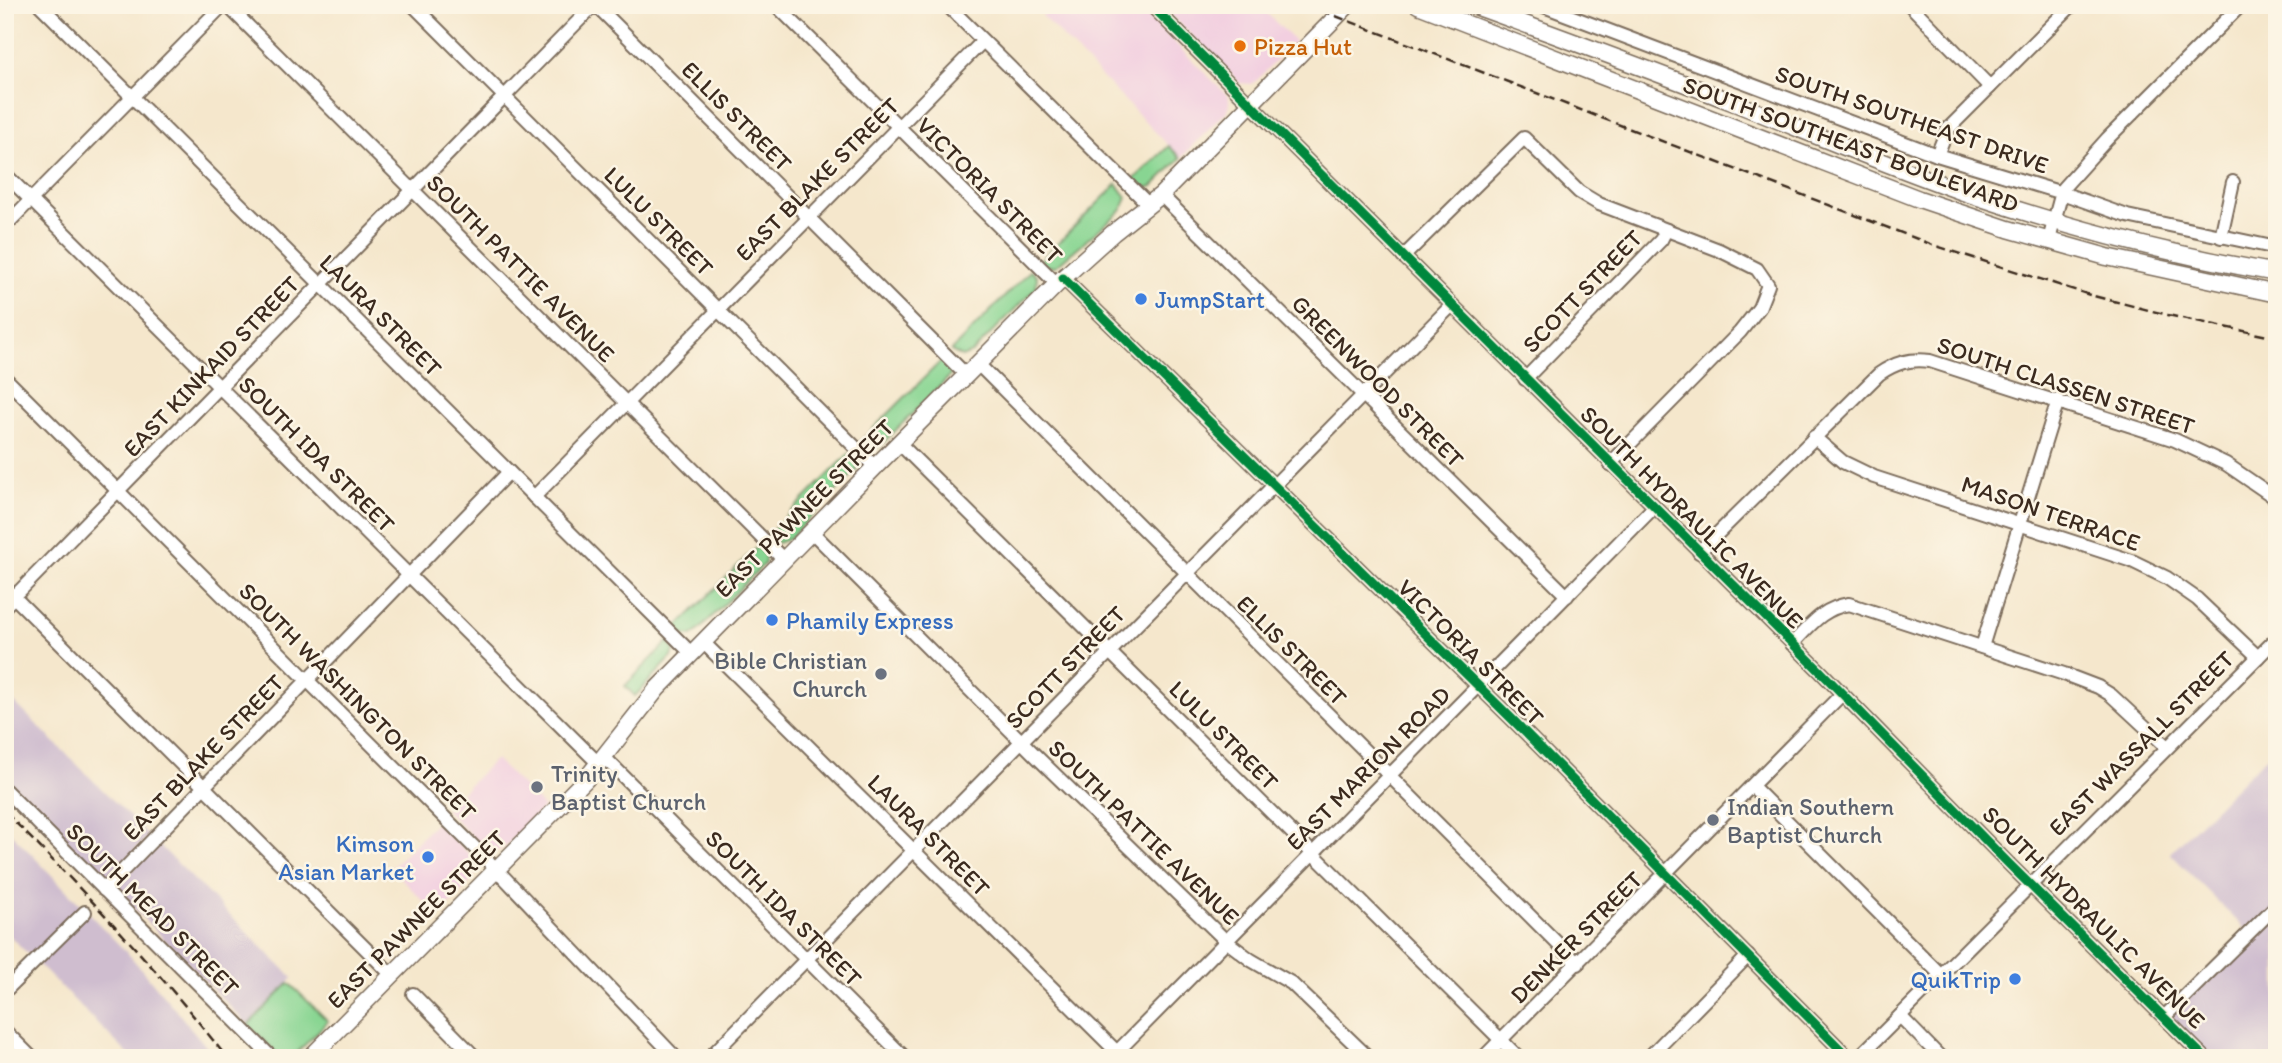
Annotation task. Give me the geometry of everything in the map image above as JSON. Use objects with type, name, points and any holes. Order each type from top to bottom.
[{"type":"main road","name":"EAST PAWNEE STREET","points":[[310,1058],[497,870],[601,760],[633,717],[899,443],[1060,281],[1113,233],[1155,200],[1252,105],[1348,5]]},
{"type":"main road","name":"SOUTH SOUTHEAST BOULEVARD","points":[[1419,5],[1919,199],[2133,263],[2277,294]]},
{"type":"main road","name":"SOUTH SOUTHEAST BOULEVARD","points":[[1473,5],[1970,194],[2200,260],[2277,273]]},
{"type":"street","name":"LAURA STREET","points":[[40,5],[534,497],[915,850],[1117,1056]]},
{"type":"street","points":[[5,226],[225,5]]},
{"type":"street","name":"SOUTH PATTIE AVENUE","points":[[225,5],[785,560]]},
{"type":"street","name":"LULU STREET","points":[[413,5],[876,467]]},
{"type":"street","name":"EAST KINKAID STREET","points":[[8,597],[118,491],[595,5]]},
{"type":"street","name":"ELLIS STREET","points":[[595,5],[809,217],[1186,574],[1578,964]]},
{"type":"street","name":"VICTORIA STREET","points":[[776,5],[897,128],[1274,485],[1478,685],[1849,1058]]},
{"type":"street","name":"GREENWOOD STREET","points":[[947,5],[1363,395],[1567,596]]},
{"type":"street","name":"SOUTH HYDRAULIC AVENUE","points":[[1151,5],[2205,1058]]},
{"type":"street","name":"SOUTH SOUTHEAST DRIVE","points":[[1541,5],[1937,155],[2127,216],[2277,248]]},
{"type":"street","points":[[1910,5],[1990,87]]},
{"type":"street","points":[[1937,155],[1947,130],[2072,5]]},
{"type":"street","points":[[2049,240],[2063,188],[2107,139],[2241,5]]},
{"type":"street","name":"EAST BLAKE STREET","points":[[534,497],[983,41]]},
{"type":"street","points":[[1403,257],[1524,138],[1579,192],[1599,204],[1720,250],[1757,270],[1768,285],[1759,308],[1740,332],[1610,464]]},
{"type":"street","name":"SOUTH IDA STREET","points":[[5,174],[409,575],[905,1058]]},
{"type":"street","points":[[2221,237],[2233,181]]},
{"type":"street","name":"SCOTT STREET","points":[[1525,379],[1661,240],[1666,230]]},
{"type":"street","name":"SCOTT STREET","points":[[709,1058],[1451,306]]},
{"type":"street","name":"SOUTH CLASSEN STREET","points":[[1699,552],[1879,374],[1911,360],[1930,361],[2058,400],[2175,440],[2226,464],[2277,499]]},
{"type":"street","name":"SOUTH WASHINGTON STREET","points":[[5,379],[497,870],[676,1058]]},
{"type":"street","points":[[1982,647],[2058,400]]},
{"type":"street","name":"MASON TERRACE","points":[[1814,437],[1843,462],[1857,470],[2116,555],[2167,578],[2197,599],[2258,657]]},
{"type":"street","name":"LULU STREET","points":[[899,443],[1519,1058]]},
{"type":"street","name":"EAST BLAKE STREET","points":[[104,890],[509,472]]},
{"type":"street","name":"EAST MARION ROAD","points":[[1117,1056],[1226,941],[1654,507]]},
{"type":"street","name":"SOUTH PATTIE AVENUE","points":[[812,533],[1021,742],[1226,941],[1251,960],[1291,983],[1369,1058]]},
{"type":"street","points":[[8,597],[205,787],[392,975]]},
{"type":"street","points":[[1791,644],[1821,614],[1837,606],[1849,604],[2098,687],[2122,704],[2167,747]]},
{"type":"street","name":"EAST WASSALL STREET","points":[[1858,1058],[2277,638]]},
{"type":"street","name":"DENKER STREET","points":[[1483,1058],[1842,694]]},
{"type":"street","points":[[1752,786],[1941,975]]},
{"type":"street","name":"SOUTH MEAD STREET","points":[[5,790],[272,1058]]},
{"type":"street","points":[[2164,1017],[2277,905]]},
{"type":"street","points":[[5,991],[85,912]]},
{"type":"street","points":[[1648,1058],[1748,956]]},
{"type":"street","points":[[413,994],[476,1058]]},
{"type":"street","points":[[1900,1016],[1941,1058]]},
{"type":"street","points":[[5,1031],[32,1058]]},
{"type":"shaded area","points":[[1052,5],[1137,5],[1228,96],[1230,105],[1226,112],[1181,158],[1042,16]]},
{"type":"shaded area","points":[[1161,5],[1258,5],[1295,41],[1257,80],[1251,84],[1240,83]]},
{"type":"shaded area","points":[[5,693],[149,836],[105,881],[5,781]]},
{"type":"shaded area","points":[[2277,746],[2277,1058],[2204,1058],[2164,1017],[2249,933],[2170,853]]},
{"type":"shaded area","points":[[495,759],[544,807],[504,848],[494,852],[483,847],[445,809]]},
{"type":"shaded area","points":[[437,822],[470,855],[477,867],[474,878],[438,916],[391,868]]},
{"type":"shaded area","points":[[5,827],[131,957],[216,1058],[132,1058],[5,931]]},
{"type":"shaded area","points":[[158,844],[293,978],[248,1025],[114,888]]},
{"type":"green space","points":[[1169,146],[1181,158],[1153,186],[1143,189],[1131,182]]},
{"type":"green space","points":[[1117,184],[1127,197],[1122,210],[1056,266],[1046,266],[1040,261]]},
{"type":"green space","points":[[1031,270],[1037,276],[1036,288],[972,353],[962,357],[951,351]]},
{"type":"green space","points":[[943,359],[950,370],[950,376],[881,445],[872,449],[859,443]]},
{"type":"green space","points":[[851,452],[858,464],[856,471],[789,539],[778,543],[767,536]]},
{"type":"green space","points":[[759,545],[765,552],[765,563],[696,633],[692,636],[683,635],[676,628]]},
{"type":"green space","points":[[669,641],[674,650],[672,657],[635,696],[625,686]]},
{"type":"green space","points":[[289,983],[328,1021],[292,1058],[281,1058],[248,1025]]},
{"type":"railway","points":[[1307,5],[1933,245],[2090,295],[2277,338]]},
{"type":"railway","points":[[5,812],[120,931],[175,993],[227,1058]]},
{"type":"cycle path","points":[[1151,5],[2205,1058]]},
{"type":"cycle path","points":[[1063,278],[1512,719],[1849,1058]]},
{"type":"place","name":"Pizza Hut","points":[[1240,46]]},
{"type":"place","name":"JumpStart","points":[[1141,299]]},
{"type":"place","name":"Phamily Express","points":[[772,620]]},
{"type":"place","name":"Bible Christian Church","points":[[881,674]]},
{"type":"place","name":"Trinity Baptist Church","points":[[537,787]]},
{"type":"place","name":"Indian Southern Baptist Church","points":[[1713,820]]},
{"type":"place","name":"Kimson Asian Market","points":[[428,857]]},
{"type":"place","name":"QuikTrip","points":[[2015,979]]}]
